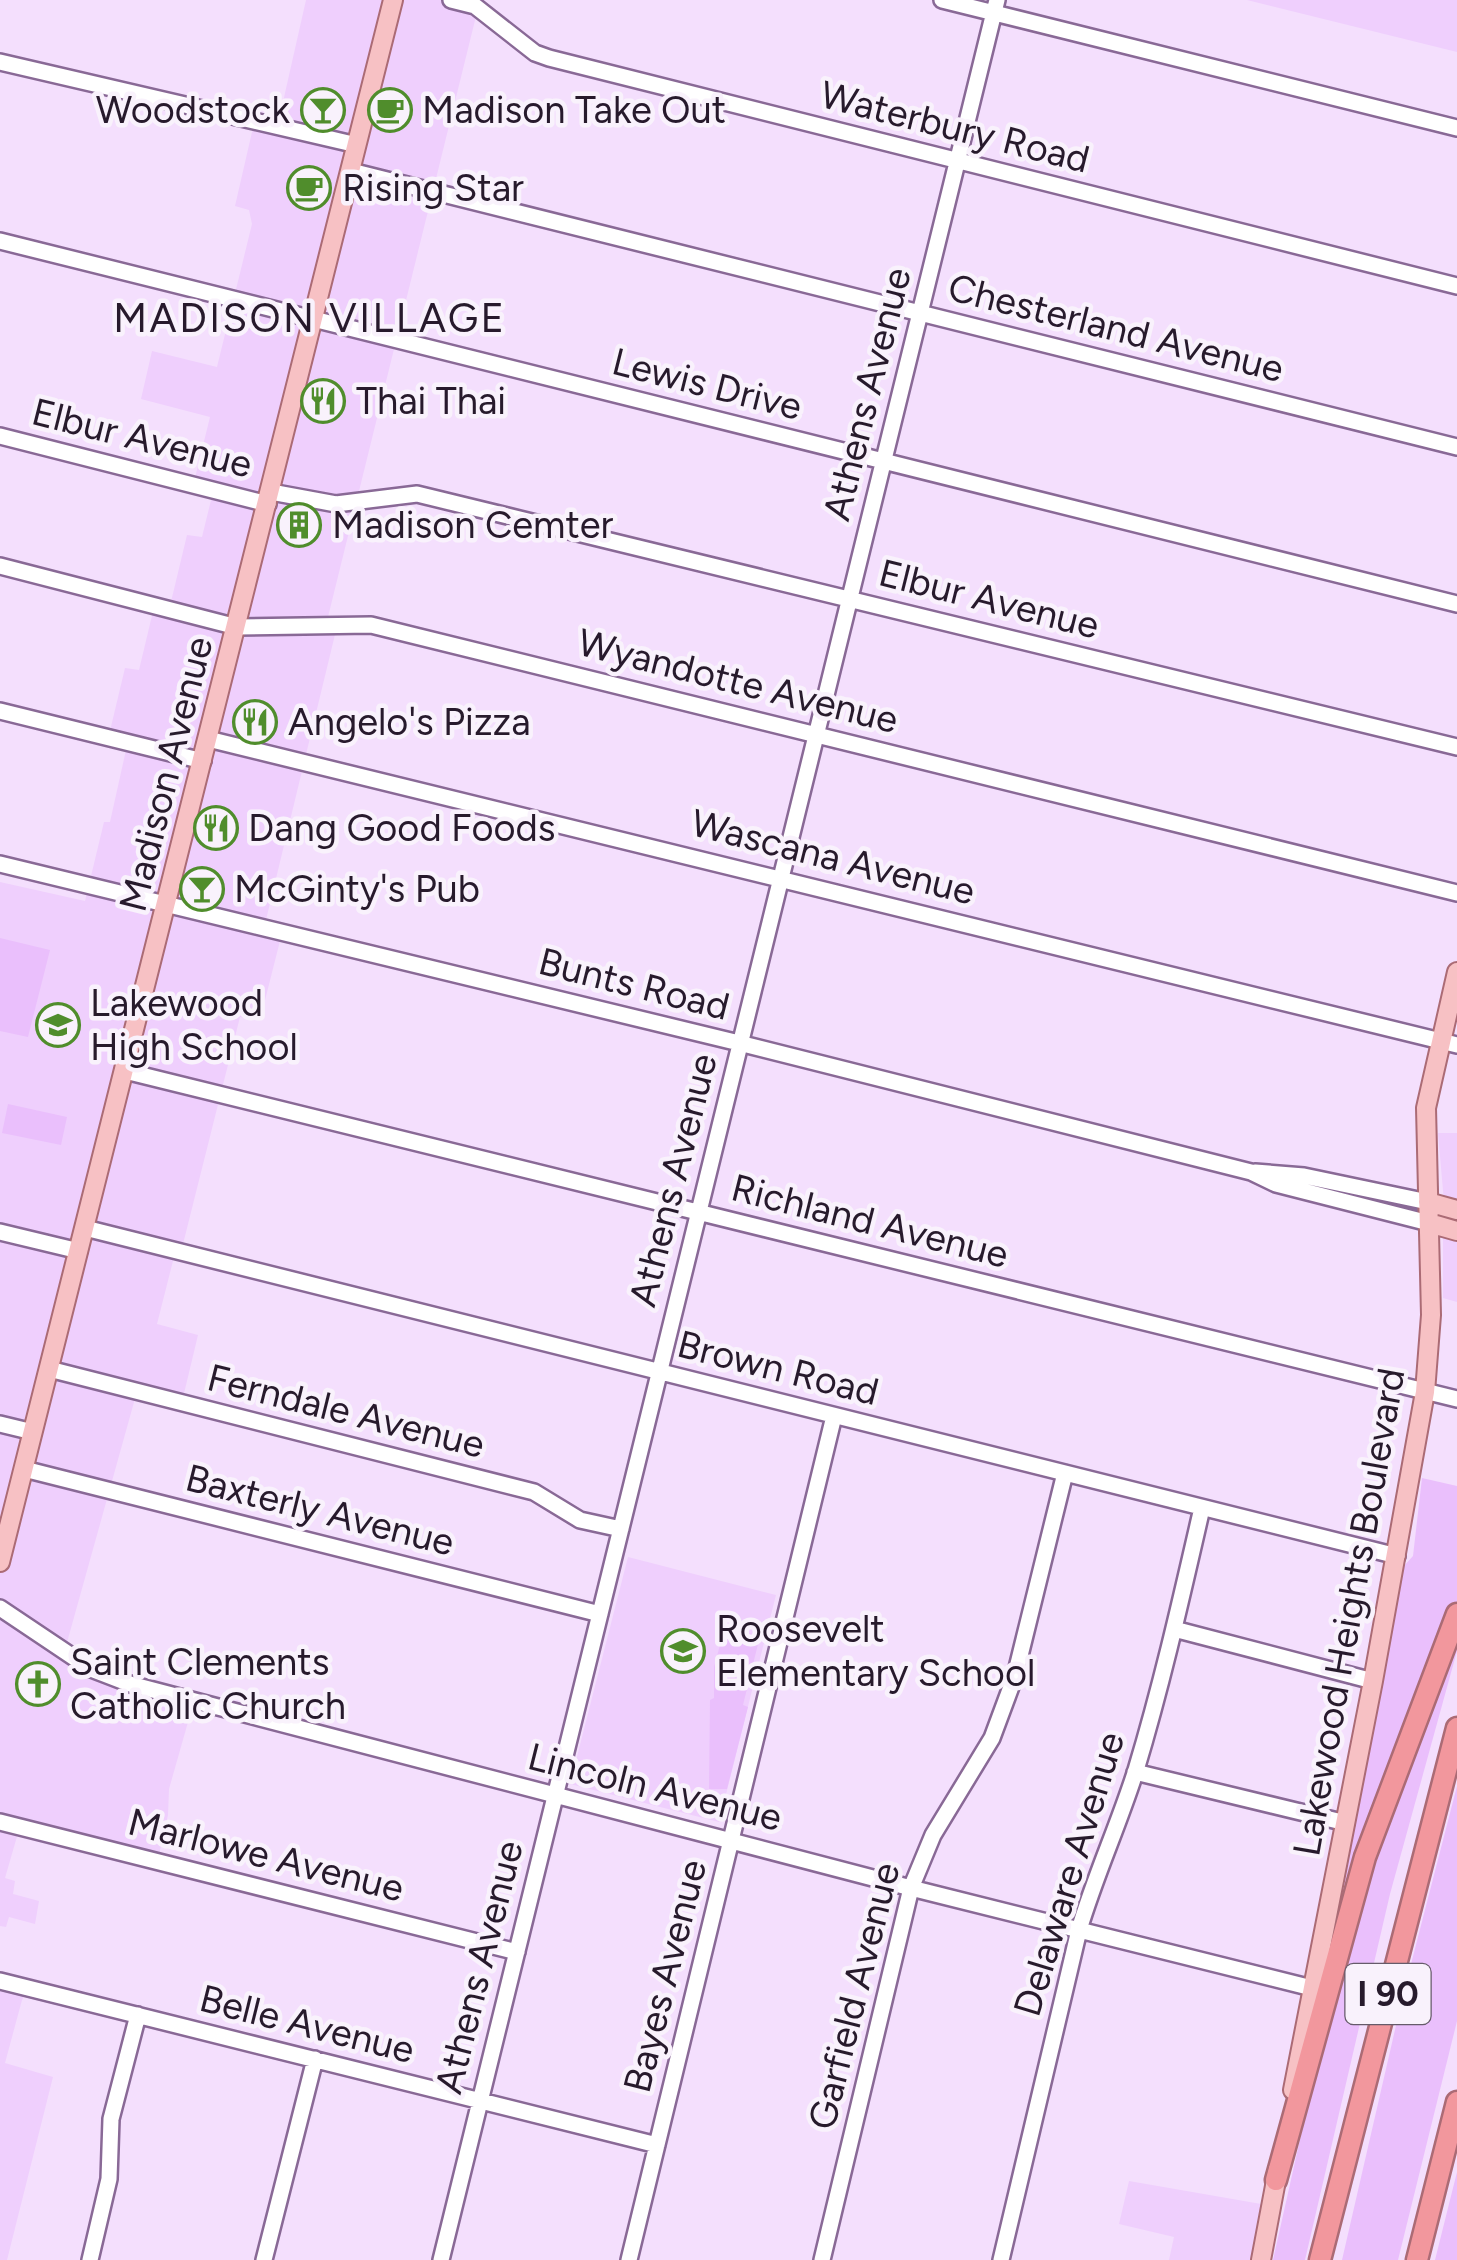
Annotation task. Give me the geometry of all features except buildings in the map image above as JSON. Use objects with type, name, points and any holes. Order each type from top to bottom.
[{"type":"highway","points":[[1276,2180],[1365,1857],[1457,1614]]},
{"type":"highway","name":"I 90","points":[[1320,2260],[1457,1728]]},
{"type":"highway","points":[[1418,2260],[1457,2102]]},
{"type":"main road","name":"Madison Avenue","points":[[0,1562],[393,0]]},
{"type":"main road","name":"Lakewood Heights Boulevard","points":[[1261,2260],[1425,1392],[1431,1315],[1426,1108],[1449,1043],[1457,972]]},
{"type":"main road","points":[[1428,1202],[1457,1210]]},
{"type":"main road","points":[[1429,1223],[1457,1231]]},
{"type":"street","name":"Waterbury Road","points":[[451,0],[474,6],[535,53],[549,58],[1457,286]]},
{"type":"street","points":[[942,0],[996,6],[1457,128]]},
{"type":"street","name":"Athens Avenue","points":[[441,2260],[996,6]]},
{"type":"street","points":[[0,62],[357,146]]},
{"type":"street","name":"Chesterland Avenue","points":[[351,172],[1457,447]]},
{"type":"street","name":"Lewis Drive","points":[[0,241],[1457,604]]},
{"type":"street","name":"Elbur Avenue","points":[[0,436],[269,498],[336,504],[416,494],[1457,747]]},
{"type":"street","name":"Wyandotte Avenue","points":[[0,566],[237,627],[371,624],[1457,893]]},
{"type":"street","points":[[0,711],[202,762]]},
{"type":"street","name":"Wascana Avenue","points":[[208,738],[1449,1043]]},
{"type":"street","name":"Bunts Road","points":[[0,864],[1252,1172],[1304,1176],[1428,1202]]},
{"type":"street","name":"Richland Avenue","points":[[124,1071],[1457,1400]]},
{"type":"street","name":"Bunts Road","points":[[1252,1172],[1276,1184],[1429,1223]]},
{"type":"street","name":"Brown Road","points":[[85,1228],[1397,1556]]},
{"type":"street","points":[[0,1232],[79,1251]]},
{"type":"street","name":"Ferndale Avenue","points":[[49,1369],[534,1492],[580,1520],[621,1529]]},
{"type":"street","name":"Bayes Avenue","points":[[629,2260],[834,1416]]},
{"type":"street","points":[[0,1424],[33,1432]]},
{"type":"street","name":"Baxterly Avenue","points":[[24,1469],[600,1614]]},
{"type":"street","name":"Garfield Avenue","points":[[822,2260],[911,1888],[933,1834],[992,1738],[1015,1676],[1065,1473]]},
{"type":"street","name":"Delaware Avenue","points":[[1002,2260],[1079,1930],[1135,1772],[1202,1508]]},
{"type":"street","name":"Lincoln Avenue","points":[[0,1608],[92,1669],[130,1684],[911,1888],[1312,1988]]},
{"type":"street","points":[[1174,1629],[1373,1681]]},
{"type":"street","points":[[1135,1772],[1346,1823]]},
{"type":"street","name":"Marlowe Avenue","points":[[0,1822],[517,1952]]},
{"type":"street","name":"Belle Avenue","points":[[0,1981],[657,2145]]},
{"type":"street","points":[[90,2260],[109,2179],[110,2119],[138,2015]]},
{"type":"street","points":[[264,2260],[315,2059]]},
{"type":"shaded area","points":[[306,0],[480,0],[328,617],[339,618],[265,924],[283,929],[260,1020],[240,1017],[184,1240],[181,1250],[176,1249],[157,1324],[198,1335],[181,1406],[136,1395],[66,1646],[96,1666],[194,1701],[169,1789],[168,1815],[156,1868],[18,1833],[5,1878],[15,1881],[13,1894],[39,1901],[35,1924],[9,1917],[6,1927],[0,1926],[0,882],[85,901],[104,822],[110,822],[128,741],[109,735],[125,668],[139,670],[155,603],[170,606],[187,535],[202,537],[214,488],[194,482],[210,417],[141,399],[152,351],[217,367],[252,224],[249,210],[235,206],[255,119],[278,124]]},
{"type":"shaded area","points":[[1247,0],[1457,0],[1457,52]]},
{"type":"shaded area","points":[[0,938],[50,950],[28,1037],[0,1031]]},
{"type":"shaded area","points":[[8,1104],[67,1117],[61,1145],[2,1133]]},
{"type":"shaded area","points":[[1438,1133],[1457,1133],[1457,1205],[1444,1202]]},
{"type":"shaded area","points":[[1443,1235],[1457,1238],[1457,1302],[1443,1298]]},
{"type":"shaded area","points":[[1422,1478],[1457,1486],[1457,1601],[1399,1745],[1337,1933],[1332,1932],[1403,1567],[1413,1556]]},
{"type":"shaded area","name":"Roosevelt Elementary School","points":[[628,1557],[776,1595],[719,1822],[570,1784]]},
{"type":"shaded area","points":[[725,1627],[760,1636],[743,1705],[748,1707],[727,1789],[709,1789],[710,1700],[714,1698],[714,1667]]},
{"type":"shaded area","points":[[1457,1634],[1457,1651],[1390,1894],[1305,2260],[1273,2260],[1340,1961],[1391,1802]]},
{"type":"shaded area","points":[[1457,1786],[1457,2021],[1398,2260],[1342,2260],[1403,1995]]},
{"type":"shaded area","points":[[0,1973],[34,1979],[22,2000],[5,2063],[53,2077],[7,2260],[0,2260]]},
{"type":"shaded area","points":[[1457,2172],[1457,2260],[1435,2260]]},
{"type":"shaded area","points":[[1129,2181],[1267,2205],[1256,2260],[1169,2260],[1174,2237],[1119,2224]]},
{"type":"place","name":"Woodstock","points":[[323,110]]},
{"type":"place","name":"Madison Take Out","points":[[390,110]]},
{"type":"place","name":"Rising Star","points":[[309,188]]},
{"type":"place","name":"Thai Thai","points":[[323,401]]},
{"type":"place","name":"Madison Cemter","points":[[299,525]]},
{"type":"place","name":"Angelo's Pizza","points":[[255,722]]},
{"type":"place","name":"Dang Good Foods","points":[[216,828]]},
{"type":"place","name":"McGinty's Pub","points":[[202,889]]},
{"type":"place","name":"Lakewood High School","points":[[58,1025]]},
{"type":"place","name":"Roosevelt Elementary School","points":[[683,1651]]},
{"type":"place","name":"Saint Clements Catholic Church","points":[[38,1684]]},
{"type":"district","name":"MADISON VILLAGE","points":[[310,318]]}]
